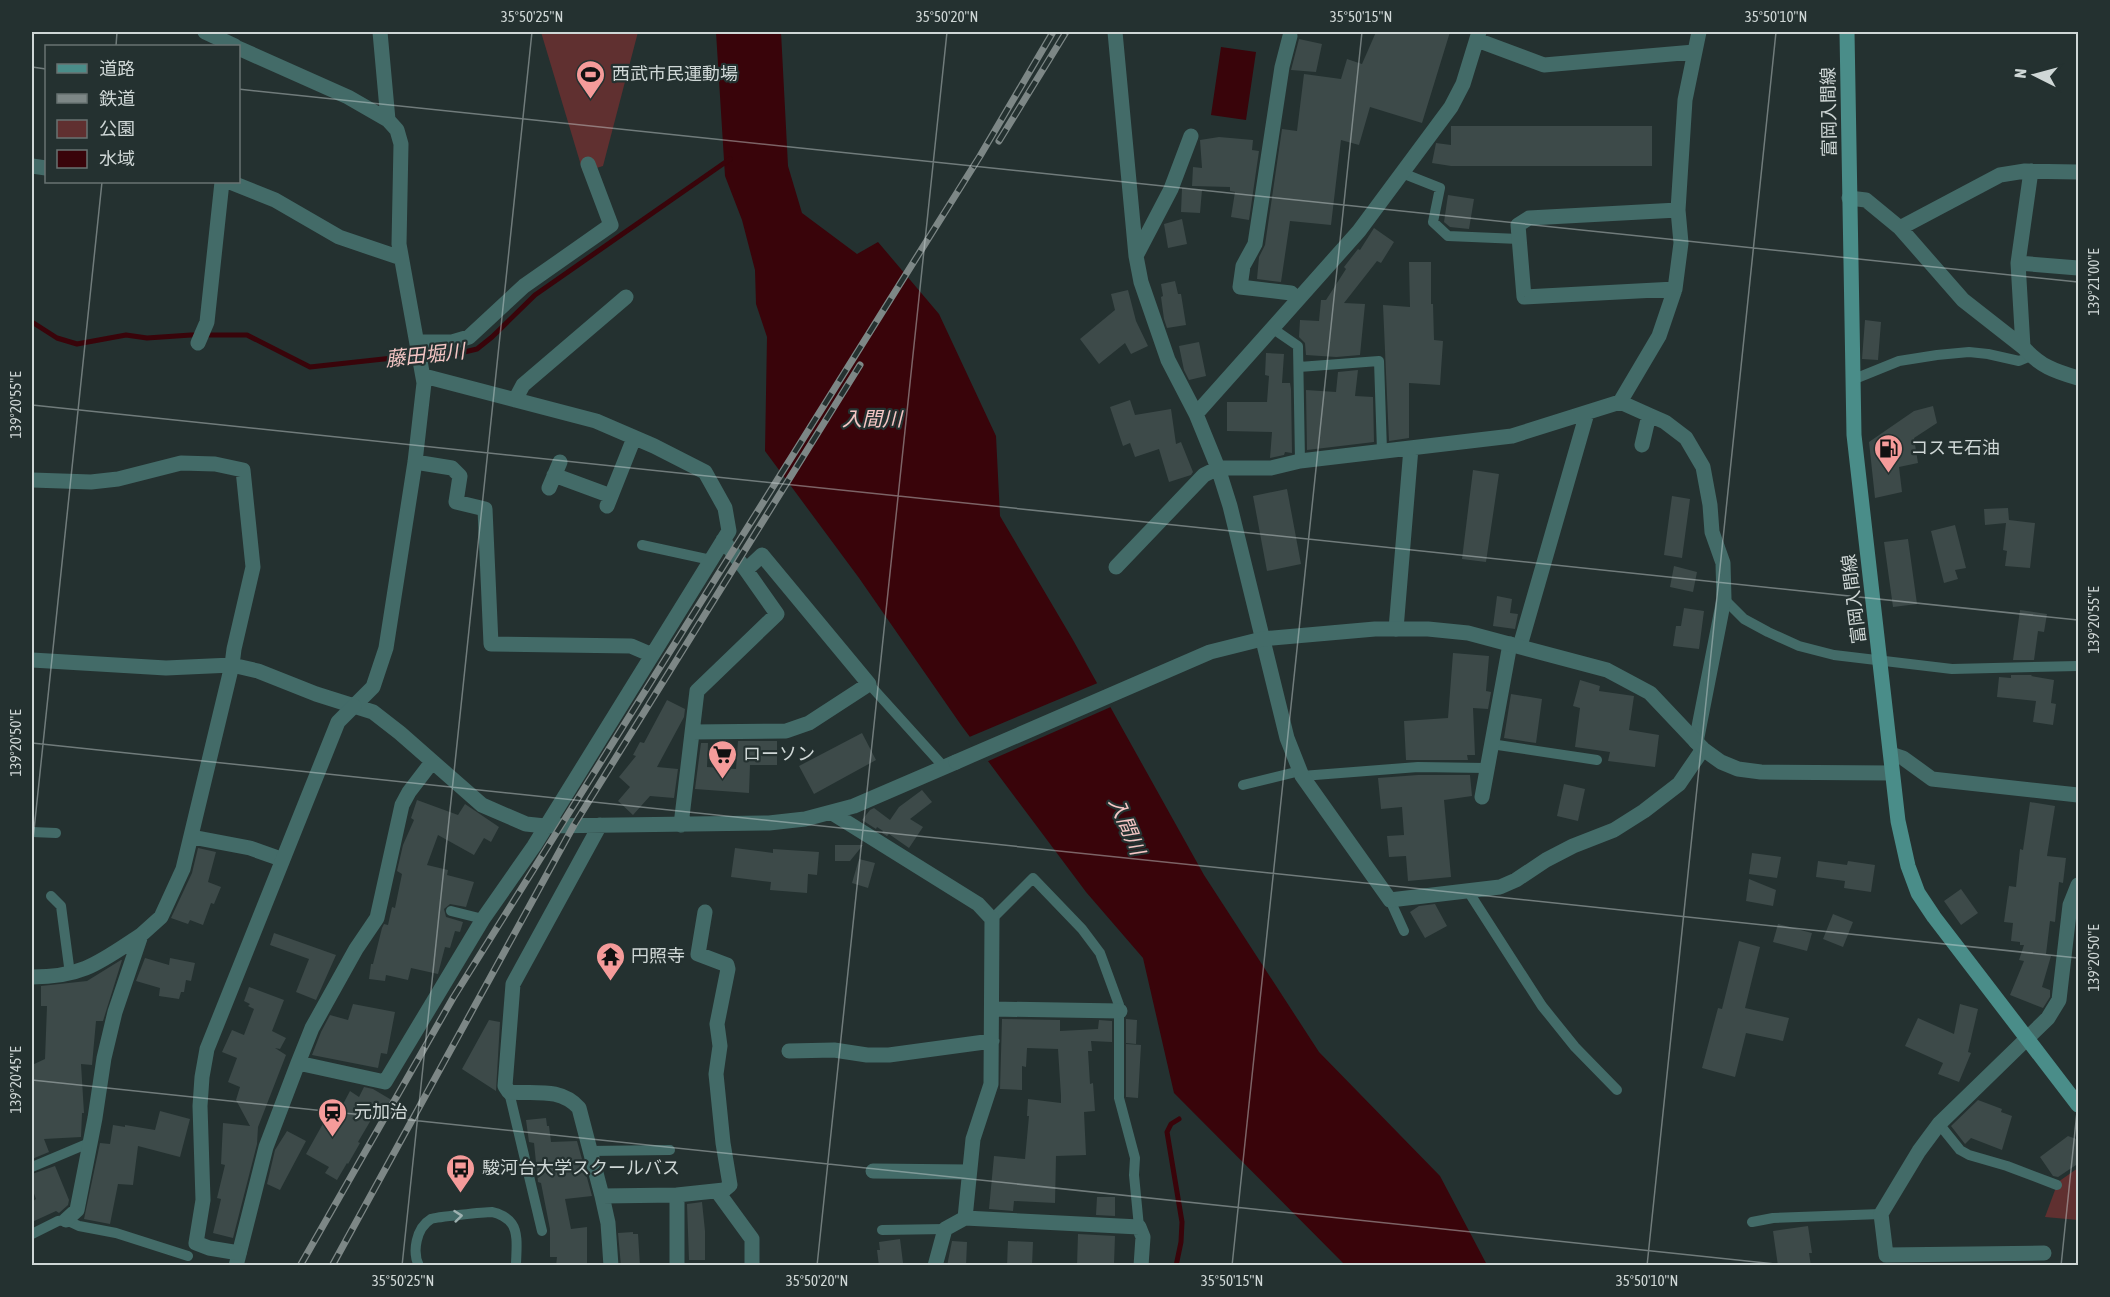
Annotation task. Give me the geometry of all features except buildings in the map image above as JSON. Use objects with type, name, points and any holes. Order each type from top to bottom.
[{"type":"main road","name":"富岡入間線","points":[[1847,32],[1852,380],[1859,482],[1898,821],[1908,866],[1918,892],[1934,917],[2079,1105]]},
{"type":"street","points":[[205,32],[233,45]]},
{"type":"street","points":[[380,32],[388,120]]},
{"type":"street","points":[[1115,32],[1136,256],[1141,282],[1168,360],[1196,414],[1218,468],[1230,506],[1287,738],[1301,773],[1390,900],[1500,887],[1516,880],[1546,860],[1573,846],[1614,830],[1644,811],[1679,784],[1699,745],[1724,599],[1723,563],[1712,532],[1703,467],[1686,438],[1665,422],[1620,402]]},
{"type":"street","points":[[1116,567],[1204,475],[1218,468],[1271,468],[1300,461],[1512,436],[1620,402],[1659,336],[1675,289],[1681,243],[1678,210],[1685,100],[1699,32]]},
{"type":"street","points":[[1290,36],[1282,67],[1255,244],[1244,266],[1240,287],[1291,293],[1297,300]]},
{"type":"street","points":[[1196,414],[1359,231],[1451,106],[1463,84],[1478,36],[1544,65],[1694,52]]},
{"type":"street","points":[[189,1255],[203,1200],[200,1106],[207,1049],[281,859],[338,722],[373,687],[386,648],[415,462],[423,371],[399,244],[401,144],[397,130],[388,120],[348,97],[240,48]]},
{"type":"street","points":[[1136,256],[1171,189],[1191,136]]},
{"type":"street","points":[[418,345],[452,342],[469,337],[524,286],[611,225],[588,164]]},
{"type":"street","points":[[1900,228],[2000,175],[2078,168]]},
{"type":"street","points":[[2027,351],[2018,263],[2031,171]]},
{"type":"street","points":[[198,344],[207,322],[222,183]]},
{"type":"street","points":[[232,183],[275,200],[339,237],[401,258]]},
{"type":"street","points":[[1849,198],[1866,200],[1900,228],[1963,300],[2049,369],[2079,378]]},
{"type":"street","points":[[1675,289],[1524,297],[1518,225],[1529,218],[1678,210]]},
{"type":"street","points":[[2018,263],[2079,268]]},
{"type":"street","points":[[515,400],[523,385],[626,297]]},
{"type":"street","points":[[298,1063],[385,1082],[483,919],[545,826],[729,531],[725,508],[705,472],[596,421],[515,400],[423,371]]},
{"type":"street","points":[[1482,797],[1491,744],[1515,645],[1587,413]]},
{"type":"street","points":[[1642,445],[1649,415]]},
{"type":"street","points":[[554,475],[609,501],[634,438]]},
{"type":"street","points":[[1396,628],[1411,448]]},
{"type":"street","points":[[415,462],[452,468],[460,476],[456,502],[485,509],[491,644],[631,646],[652,655]]},
{"type":"street","points":[[32,480],[91,482],[118,479],[181,463],[215,464],[243,470],[253,567],[192,837],[183,869],[161,917],[141,935],[94,966],[70,974],[32,977]]},
{"type":"street","points":[[681,825],[698,691],[777,614],[723,540]]},
{"type":"street","points":[[692,732],[786,731],[809,723],[869,684],[762,555],[746,570]]},
{"type":"street","points":[[32,660],[166,668],[232,664],[258,671],[316,694],[373,712],[482,805],[526,824],[545,826],[769,823],[832,813],[854,807],[1210,652],[1263,639],[1375,628],[1428,629],[1468,633],[1607,670],[1650,693],[1699,745],[1721,762],[1738,769],[1761,772],[1892,773]]},
{"type":"street","points":[[1892,754],[1903,758],[1932,779],[2079,795]]},
{"type":"street","points":[[189,1255],[209,1248],[237,1259],[267,1147],[298,1063],[312,1028],[356,949],[377,918],[402,806],[409,792],[432,762]]},
{"type":"street","points":[[832,813],[978,904],[992,919],[992,1084],[973,1139],[965,1218]]},
{"type":"street","points":[[600,825],[513,984],[505,1086],[509,1092],[550,1092],[574,1103],[579,1108],[608,1223],[611,1266]]},
{"type":"street","points":[[192,837],[250,848],[281,859]]},
{"type":"street","points":[[2044,1253],[1886,1255],[1881,1214],[1919,1151],[1939,1124],[2028,1038],[2046,1019],[2059,1000],[2070,905],[2079,885]]},
{"type":"street","points":[[602,1196],[677,1195],[724,1190],[730,1185],[716,1074],[720,1046],[717,1024],[728,969],[727,964],[698,954],[705,912]]},
{"type":"street","points":[[66,1220],[77,1210],[104,1058],[115,1012],[141,935]]},
{"type":"street","points":[[993,1009],[1120,1011]]},
{"type":"street","points":[[789,1051],[834,1050],[867,1055],[889,1055],[992,1041]]},
{"type":"street","points":[[873,1171],[969,1172]]},
{"type":"street","points":[[717,1191],[752,1239],[752,1266]]},
{"type":"street","points":[[677,1195],[677,1266]]},
{"type":"street","points":[[935,1266],[945,1229],[965,1218],[1139,1227],[1143,1237],[1141,1266]]},
{"type":"lane","points":[[1402,173],[1440,188],[1433,222],[1448,236],[1519,239]]},
{"type":"lane","points":[[1272,328],[1298,346],[1300,461]]},
{"type":"lane","points":[[1852,380],[1899,362],[1937,355],[1969,352],[2019,361],[2027,351]]},
{"type":"lane","points":[[1299,367],[1380,361],[1382,451]]},
{"type":"lane","points":[[642,546],[711,560]]},
{"type":"lane","points":[[1724,599],[1744,618],[1800,646],[1834,655],[1952,669],[2079,666]]},
{"type":"lane","points":[[869,684],[950,764]]},
{"type":"lane","points":[[1491,744],[1597,760]]},
{"type":"lane","points":[[1243,785],[1301,773],[1418,767],[1486,768]]},
{"type":"lane","points":[[32,832],[56,833]]},
{"type":"lane","points":[[992,919],[1033,878],[1082,929],[1100,953],[1120,1011],[1119,1098],[1135,1158],[1134,1175],[1139,1227]]},
{"type":"lane","points":[[1468,891],[1542,1005],[1575,1047],[1617,1090]]},
{"type":"lane","points":[[51,896],[61,906],[70,974]]},
{"type":"lane","points":[[1390,900],[1404,931]]},
{"type":"lane","points":[[451,911],[483,919]]},
{"type":"lane","points":[[509,1092],[542,1231]]},
{"type":"lane","points":[[1939,1124],[1960,1150],[1969,1155],[2007,1166],[2057,1185]]},
{"type":"lane","points":[[32,1167],[89,1143]]},
{"type":"lane","points":[[589,1151],[670,1150]]},
{"type":"lane","points":[[420,1266],[416,1249],[417,1238],[422,1228],[432,1219],[491,1212],[501,1215],[512,1224],[515,1236],[516,1266]]},
{"type":"lane","points":[[1752,1222],[1773,1218],[1881,1214]]},
{"type":"lane","points":[[32,1234],[58,1221],[66,1220],[79,1226],[116,1233],[189,1255]]},
{"type":"lane","points":[[882,1230],[945,1229]]},
{"type":"green space","name":"西武市民運動場","points":[[541,32],[638,32],[603,166],[583,172]]},
{"type":"green space","points":[[2078,1168],[2078,1220],[2045,1217],[2058,1182]]},
{"type":"water","name":"入間川","points":[[716,32],[781,32],[788,166],[802,213],[857,254],[878,242],[939,314],[996,436],[1000,516],[1073,640],[1204,875],[1319,1052],[1440,1176],[1487,1265],[1345,1265],[1174,1093],[1143,958],[1086,892],[961,725],[859,578],[765,451],[767,337],[756,304],[755,270],[742,220],[725,176]]},
{"type":"water","points":[[1221,47],[1256,52],[1246,120],[1211,115]]},
{"type":"pier","points":[[1100,682],[1113,706],[986,762],[967,738]]},
{"type":"waterway","name":"藤田堀川","points":[[32,322],[57,338],[77,344],[126,335],[147,338],[247,335],[310,367],[402,357],[456,354],[477,349],[535,295],[730,159]]},
{"type":"waterway","points":[[1176,1266],[1182,1222],[1167,1132],[1171,1124],[1179,1119]]},
{"type":"railway","points":[[300,1266],[453,998],[980,156],[1053,32]]},
{"type":"railway","points":[[999,141],[1066,32]]},
{"type":"railway","points":[[332,1266],[574,825],[860,365]]},
{"type":"place","name":"西武市民運動場","points":[[591,100]]},
{"type":"place","name":"コスモ石油","points":[[1889,474]]},
{"type":"place","name":"ローソン","points":[[722,780]]},
{"type":"place","name":"円照寺","points":[[610,982]]},
{"type":"place","name":"元加治","points":[[333,1138]]},
{"type":"place","name":"駿河台大学スクールバス","points":[[461,1194]]}]
